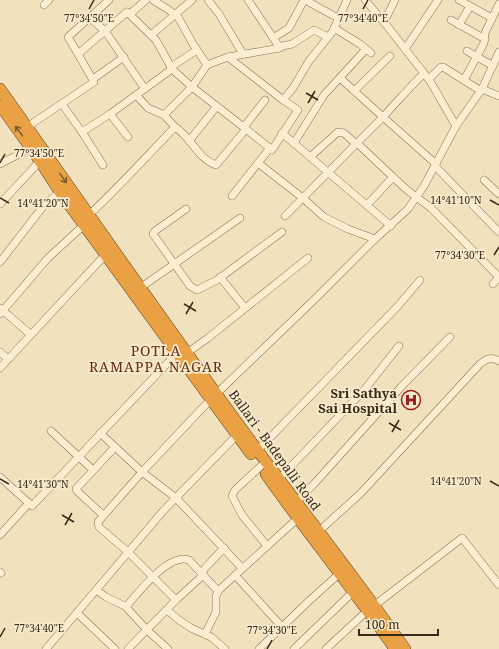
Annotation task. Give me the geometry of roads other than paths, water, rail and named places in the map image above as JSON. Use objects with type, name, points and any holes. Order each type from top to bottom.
[{"type":"highway","name":"Ballari - Badepalli Road","points":[[0,89],[27,127],[87,220],[106,254],[214,396],[258,451],[372,608],[405,649]]},
{"type":"highway","name":"Ballari - Badepalli Road","points":[[0,105],[60,192],[87,220],[140,288],[182,353]]},
{"type":"highway","name":"Ballari - Badepalli Road","points":[[214,396],[237,436],[261,466],[298,519],[340,574],[354,591],[372,608],[396,649]]},
{"type":"street","points":[[93,79],[68,38],[109,0]]},
{"type":"street","points":[[130,14],[146,0]]},
{"type":"street","points":[[153,0],[175,15],[207,65]]},
{"type":"street","points":[[151,35],[192,0]]},
{"type":"street","points":[[208,0],[219,14],[243,54]]},
{"type":"street","points":[[248,0],[278,47]]},
{"type":"street","points":[[273,38],[289,29],[305,0],[338,18]]},
{"type":"street","points":[[283,100],[293,88],[309,61],[334,28],[347,0]]},
{"type":"street","points":[[365,0],[426,76],[456,126]]},
{"type":"street","points":[[384,22],[395,0]]},
{"type":"street","points":[[405,49],[438,0]]},
{"type":"street","points":[[459,0],[492,18]]},
{"type":"street","points":[[464,80],[485,39],[485,33],[499,4]]},
{"type":"street","points":[[458,25],[470,6]]},
{"type":"street","points":[[78,54],[127,12],[156,40],[171,68],[270,148]]},
{"type":"street","points":[[90,18],[105,31],[145,89]]},
{"type":"street","points":[[450,20],[485,39]]},
{"type":"street","points":[[294,143],[324,95],[368,51],[334,28]]},
{"type":"street","points":[[164,115],[192,86],[207,65],[228,57],[280,48],[278,47],[292,44],[314,30],[328,36]]},
{"type":"street","points":[[82,132],[110,114],[197,50]]},
{"type":"street","points":[[467,52],[493,66]]},
{"type":"street","points":[[176,600],[128,552],[99,527],[98,522],[142,472],[214,396],[375,239],[408,209],[424,186],[456,126],[482,90],[499,52]]},
{"type":"street","points":[[354,91],[390,56]]},
{"type":"street","points":[[228,57],[298,110],[272,150],[270,148],[232,196]]},
{"type":"street","points":[[27,127],[94,82],[93,79],[124,58]]},
{"type":"street","points":[[286,216],[402,96],[426,76],[440,68],[443,67],[482,90],[499,96]]},
{"type":"street","points":[[340,78],[435,165],[499,232]]},
{"type":"street","points":[[136,95],[148,108],[156,113],[164,115],[181,131],[209,162],[216,164],[245,128],[264,100]]},
{"type":"street","points":[[62,104],[103,165]]},
{"type":"street","points":[[189,141],[217,106]]},
{"type":"street","points":[[110,114],[128,138]]},
{"type":"street","points":[[30,334],[1,311],[48,258],[87,220],[175,127]]},
{"type":"street","points":[[310,157],[338,132],[344,133],[407,190],[431,208],[457,233],[499,277],[493,284]]},
{"type":"street","points":[[282,133],[391,226]]},
{"type":"street","points":[[0,164],[31,148]]},
{"type":"street","points":[[0,204],[40,161]]},
{"type":"street","points":[[258,163],[304,199],[324,217],[348,229],[375,239]]},
{"type":"street","points":[[367,205],[393,177]]},
{"type":"street","points":[[484,180],[499,194]]},
{"type":"street","points":[[0,262],[45,204],[60,192]]},
{"type":"street","points":[[186,209],[153,233],[153,236],[192,287],[197,290],[220,277],[282,232]]},
{"type":"street","points":[[140,288],[240,218]]},
{"type":"street","points":[[0,368],[106,254]]},
{"type":"street","points":[[0,477],[32,506],[100,433],[182,353],[245,308],[308,258]]},
{"type":"street","points":[[220,277],[245,308]]},
{"type":"street","points":[[258,451],[398,306],[420,280]]},
{"type":"street","points":[[296,502],[401,387],[450,337]]},
{"type":"street","points":[[279,479],[365,389],[399,346]]},
{"type":"street","points":[[0,352],[8,359]]},
{"type":"street","points":[[318,532],[361,493],[480,364],[489,358],[499,361]]},
{"type":"street","points":[[51,431],[93,470]]},
{"type":"street","points":[[100,433],[142,472],[176,498],[242,568]]},
{"type":"street","points":[[46,649],[176,498],[237,436]]},
{"type":"street","points":[[103,515],[76,490],[76,487],[114,447]]},
{"type":"street","points":[[261,466],[235,490],[232,496],[242,515],[267,546]]},
{"type":"street","points":[[0,535],[29,503]]},
{"type":"street","points":[[205,634],[216,612],[216,596],[218,591],[298,519]]},
{"type":"street","points":[[326,649],[372,608],[462,538],[499,585]]},
{"type":"street","points":[[128,649],[176,600],[198,580],[205,568],[224,548]]},
{"type":"street","points":[[126,607],[153,577],[170,562],[186,558],[218,591]]},
{"type":"street","points":[[259,649],[310,600],[340,574]]},
{"type":"street","points":[[235,575],[282,627]]},
{"type":"street","points":[[96,590],[126,607],[147,630],[168,649]]},
{"type":"street","points":[[294,649],[354,591]]},
{"type":"street","points":[[167,610],[191,628],[211,637],[225,649]]},
{"type":"street","points":[[77,613],[115,649]]},
{"type":"street","points":[[332,643],[338,649]]},
{"type":"place","name":"Sri Sathya Sai Hospital","points":[[411,400]]},
{"type":"district","name":"POTLA RAMAPPA NAGAR","points":[[156,360]]}]
